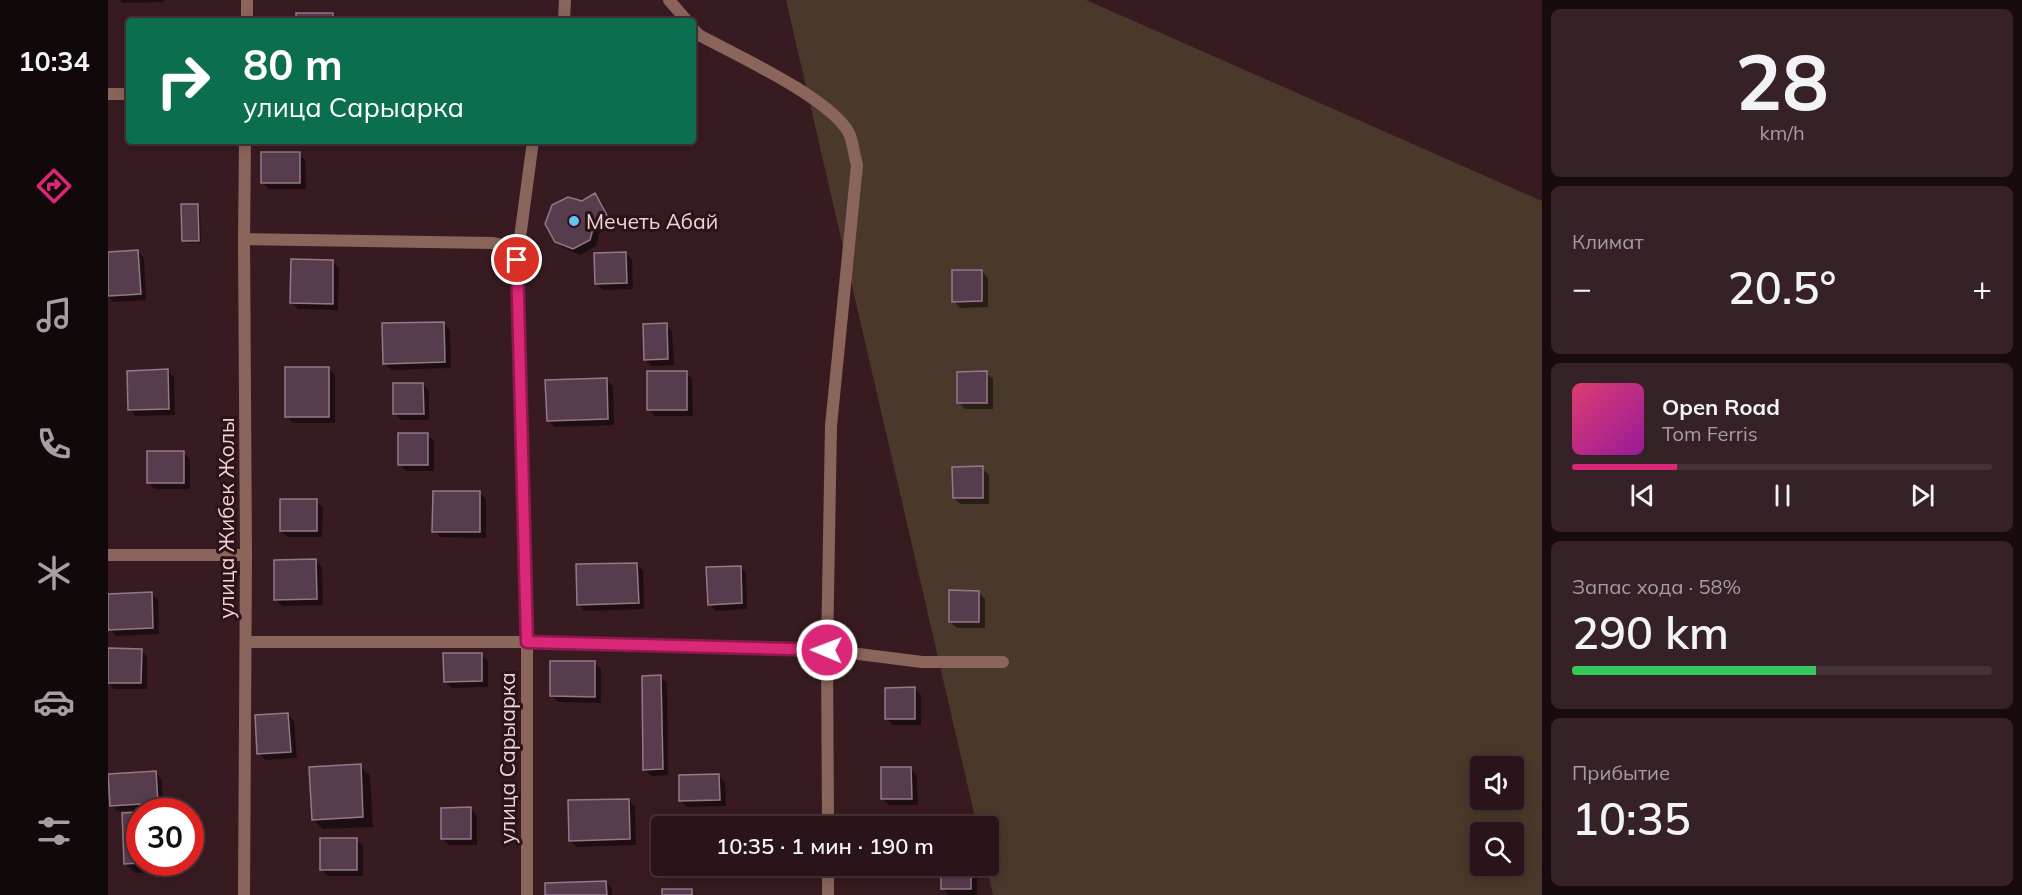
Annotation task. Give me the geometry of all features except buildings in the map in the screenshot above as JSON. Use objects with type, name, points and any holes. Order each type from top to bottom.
[{"type":"street","points":[[246,18],[247,0]]},
{"type":"street","points":[[564,18],[565,0]]},
{"type":"street","points":[[669,0],[684,18]]},
{"type":"street","points":[[696,32],[795,87],[836,115],[849,134],[857,165],[831,426],[827,650],[828,816]]},
{"type":"street","points":[[108,94],[126,94]]},
{"type":"street","name":"улица Жибек Жолы","points":[[244,895],[245,144]]},
{"type":"street","name":"улица Сарыарка","points":[[527,895],[527,642],[517,260],[533,144]]},
{"type":"street","points":[[244,239],[492,243],[507,246],[517,260]]},
{"type":"street","points":[[108,555],[246,555]]},
{"type":"street","points":[[246,642],[527,642],[827,650],[922,662],[1003,662]]},
{"type":"street","points":[[828,876],[828,895]]},
{"type":"shaded area","points":[[786,0],[1086,0],[1542,201],[1542,895],[993,895],[988,876],[999,876],[999,816],[975,816]]},
{"type":"place","name":"Мечеть Абай","points":[[574,221]]},
{"type":"route","points":[[517,260],[527,642],[827,650]]}]
